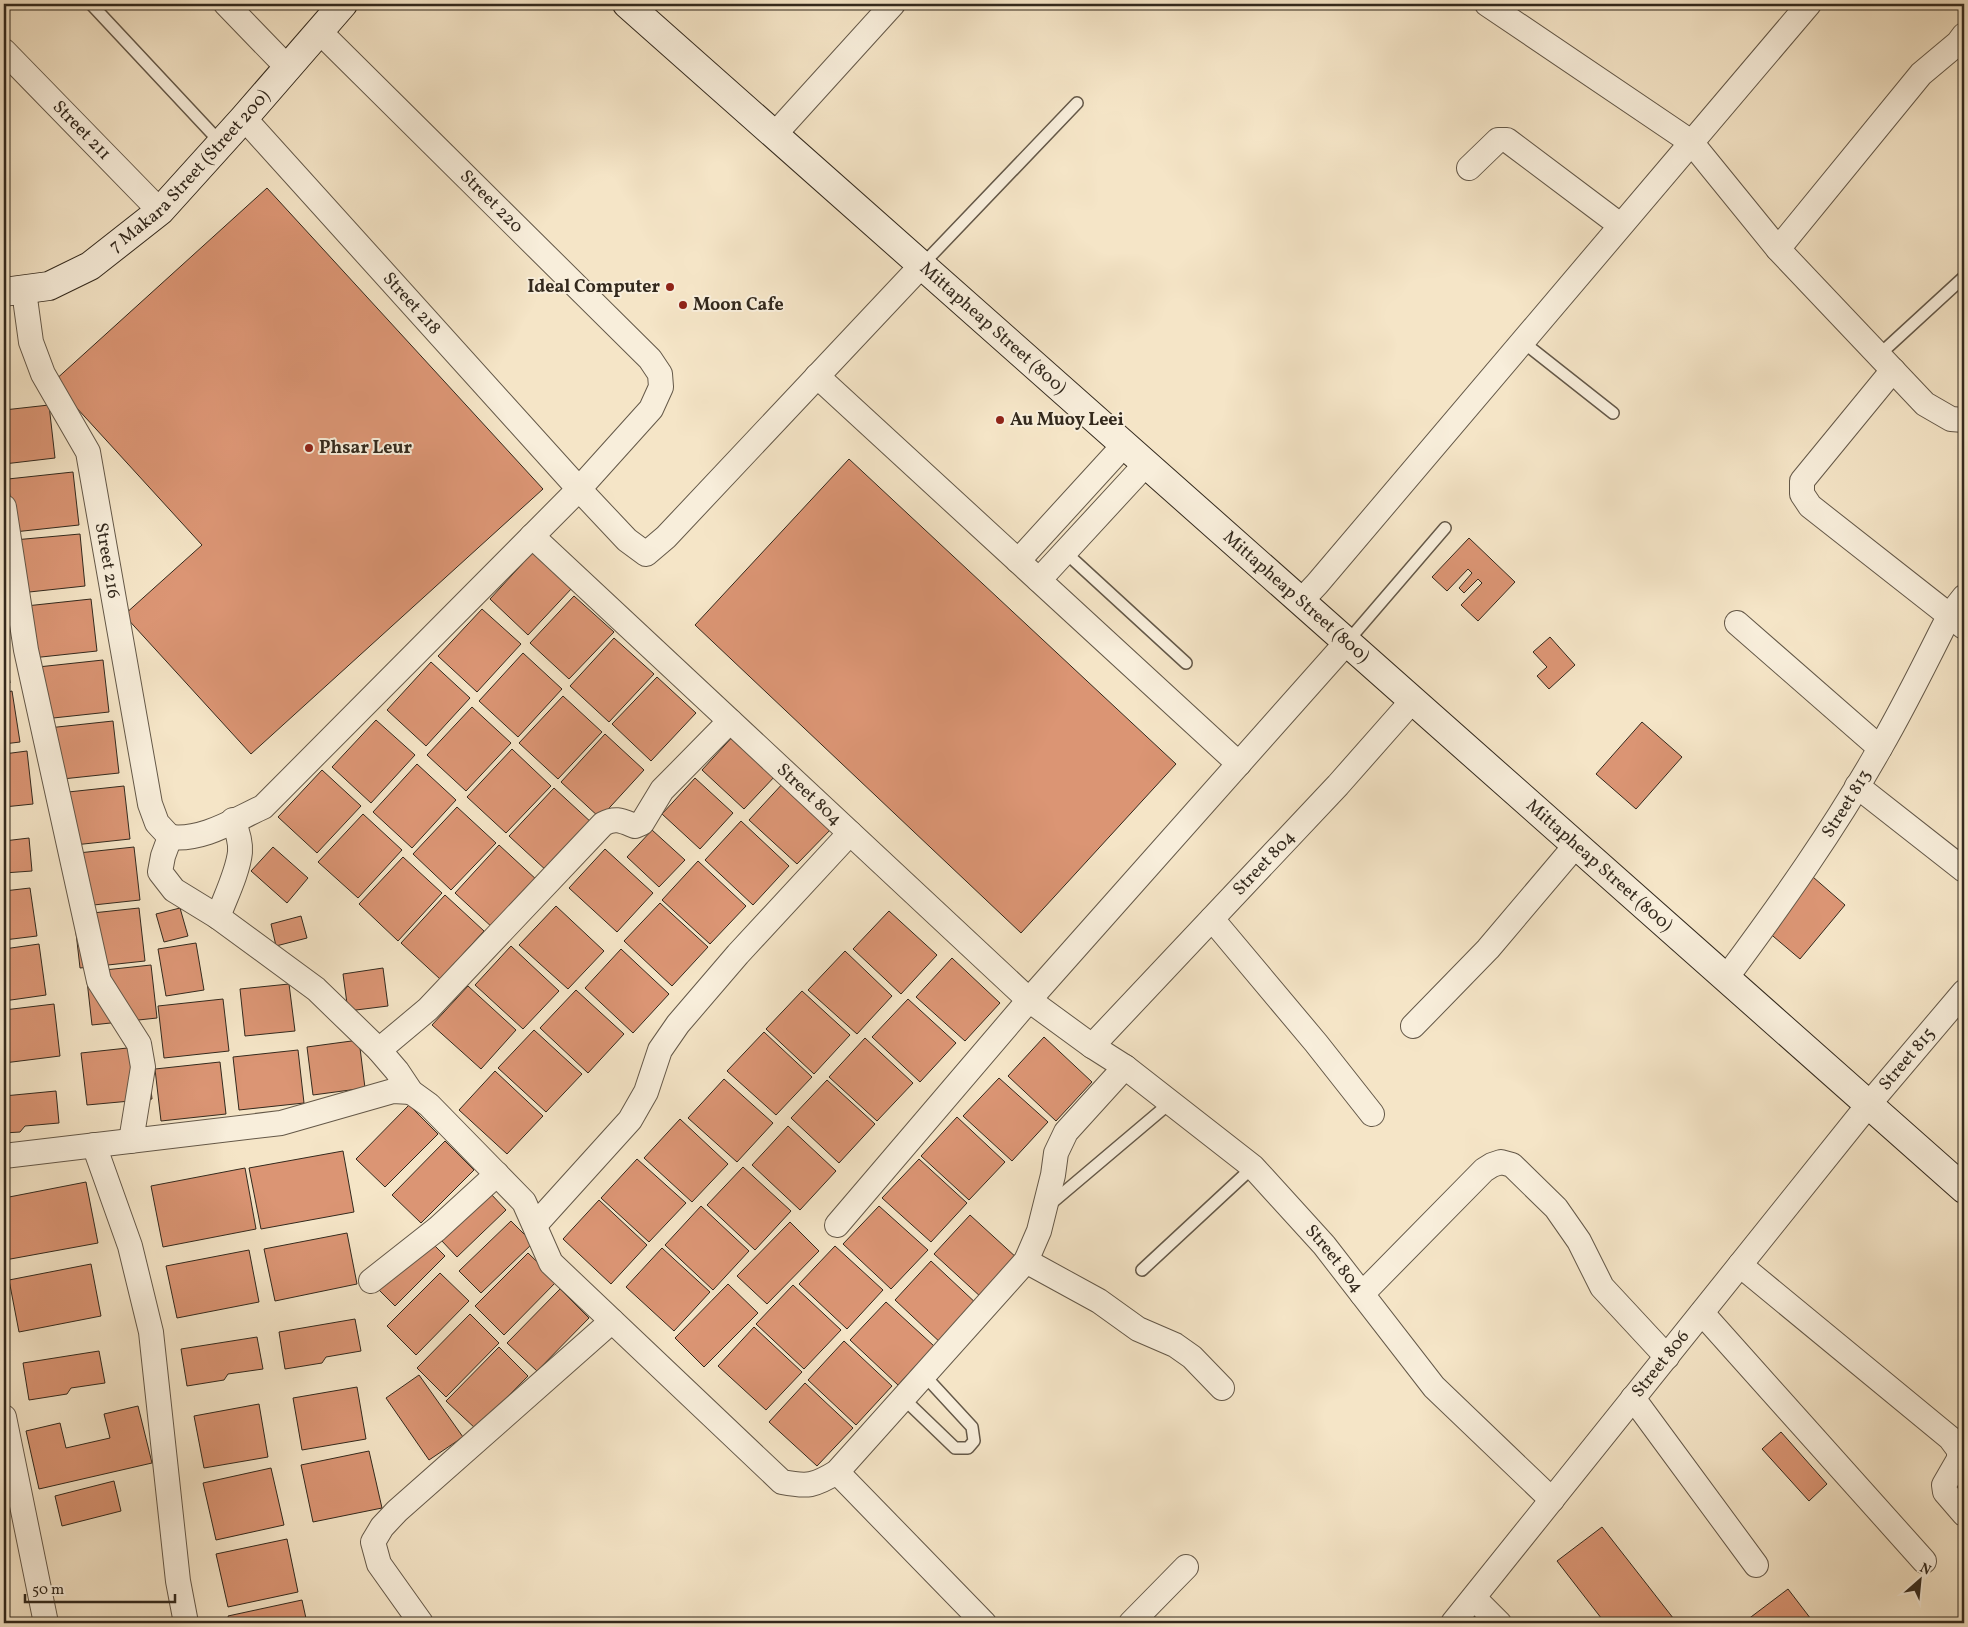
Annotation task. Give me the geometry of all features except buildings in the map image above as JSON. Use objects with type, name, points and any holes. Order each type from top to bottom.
[{"type":"main road","name":"7 Makara Street (Street 200)","points":[[14,291],[49,286],[90,266],[160,211],[222,144],[344,4]]},
{"type":"main road","name":"Mittapheap Street (800)","points":[[627,4],[1964,1189]]},
{"type":"street","points":[[226,4],[288,68]]},
{"type":"street","points":[[775,134],[893,4]]},
{"type":"street","points":[[1487,4],[1691,142],[1778,249],[1926,404],[1951,419],[1964,420]]},
{"type":"street","points":[[1301,601],[1523,342],[1808,4]]},
{"type":"street","name":"Street 220","points":[[320,32],[650,359],[660,374],[661,387],[651,409],[579,489]]},
{"type":"street","points":[[1778,249],[1921,74],[1958,43],[1964,35]]},
{"type":"street","name":"Street 211","points":[[4,51],[160,211]]},
{"type":"street","name":"Street 218","points":[[244,118],[579,489],[627,540],[646,554],[666,536],[816,376]]},
{"type":"street","points":[[1469,168],[1498,140],[1507,140],[1620,226]]},
{"type":"street","points":[[922,265],[816,376],[1238,764]]},
{"type":"street","name":"Street 216","points":[[14,291],[43,374],[88,452],[150,804],[157,823],[170,837]]},
{"type":"street","points":[[1886,362],[1802,481],[1802,494],[1810,506],[1957,622]]},
{"type":"street","points":[[1018,561],[1124,445]]},
{"type":"street","points":[[1039,580],[1146,464]]},
{"type":"street","points":[[579,489],[263,807],[203,834],[184,838],[170,837],[163,856],[160,872],[174,890],[218,917],[316,989],[379,1050],[397,1071],[411,1092],[429,1105],[524,1202],[551,1264],[782,1482],[804,1486],[821,1482],[837,1472],[1026,1261],[1039,1231],[1056,1153],[1066,1132],[1125,1067]]},
{"type":"street","points":[[4,507],[26,650],[99,981],[139,1044],[142,1067],[131,1141]]},
{"type":"street","name":"Street 804","points":[[532,536],[1029,1000],[1092,1046],[1125,1067],[1253,1168],[1324,1245],[1434,1387],[1552,1500]]},
{"type":"street","name":"Street 813","points":[[1726,978],[1786,896],[1857,786],[1957,622],[1964,597]]},
{"type":"street","points":[[1737,623],[1880,748]]},
{"type":"street","points":[[838,1225],[1029,1000],[1347,642]]},
{"type":"street","name":"Street 804","points":[[1092,1046],[1338,785],[1413,700]]},
{"type":"street","points":[[379,1050],[428,1009],[603,824],[612,819],[618,819],[635,826],[642,824],[662,790],[730,721]]},
{"type":"street","points":[[1857,786],[1964,870]]},
{"type":"street","points":[[218,917],[236,870],[240,852],[239,837],[233,820]]},
{"type":"street","points":[[535,1225],[630,1120],[646,1092],[660,1050],[678,1024],[738,954],[850,833]]},
{"type":"street","points":[[1413,1026],[1488,949],[1576,845]]},
{"type":"street","points":[[1212,919],[1316,1043],[1372,1114]]},
{"type":"street","name":"Street 815","points":[[1869,1104],[1964,992]]},
{"type":"street","points":[[4,1156],[281,1123],[393,1091],[411,1092]]},
{"type":"street","name":"Street 806","points":[[1453,1623],[1869,1104]]},
{"type":"street","points":[[94,1145],[130,1246],[151,1332],[178,1581],[186,1623]]},
{"type":"street","points":[[1362,1294],[1484,1170],[1501,1162],[1512,1165],[1556,1208],[1579,1240],[1602,1287],[1667,1357]]},
{"type":"street","points":[[371,1281],[437,1230],[497,1174]]},
{"type":"street","points":[[1026,1261],[1099,1301],[1138,1329],[1175,1345],[1192,1357],[1222,1388]]},
{"type":"street","points":[[1740,1265],[1950,1438],[1959,1450],[1959,1459],[1944,1485],[1945,1492],[1964,1514]]},
{"type":"street","points":[[1702,1313],[1924,1562]]},
{"type":"street","points":[[421,1623],[379,1564],[373,1542],[382,1527],[612,1321]]},
{"type":"street","points":[[1634,1398],[1756,1565]]},
{"type":"street","points":[[4,1417],[46,1623]]},
{"type":"street","points":[[837,1472],[984,1623]]},
{"type":"street","points":[[1131,1623],[1186,1567]]},
{"type":"street","points":[[1474,1598],[1498,1623]]},
{"type":"lane","points":[[91,4],[222,144]]},
{"type":"lane","points":[[922,265],[1077,103]]},
{"type":"lane","points":[[1886,362],[1964,277]]},
{"type":"lane","points":[[1523,342],[1613,413]]},
{"type":"lane","points":[[1347,642],[1445,528]]},
{"type":"lane","points":[[1065,552],[1186,663]]},
{"type":"lane","points":[[1045,1209],[1171,1102]]},
{"type":"lane","points":[[1142,1270],[1253,1168]]},
{"type":"lane","points":[[904,1398],[955,1448],[968,1448],[974,1441],[972,1428],[924,1375]]},
{"type":"place","name":"Ideal Computer","points":[[670,287]]},
{"type":"place","name":"Moon Cafe","points":[[683,305]]},
{"type":"place","name":"Au Muoy Leei","points":[[1000,420]]},
{"type":"place","name":"Phsar Leur","points":[[309,448]]}]
